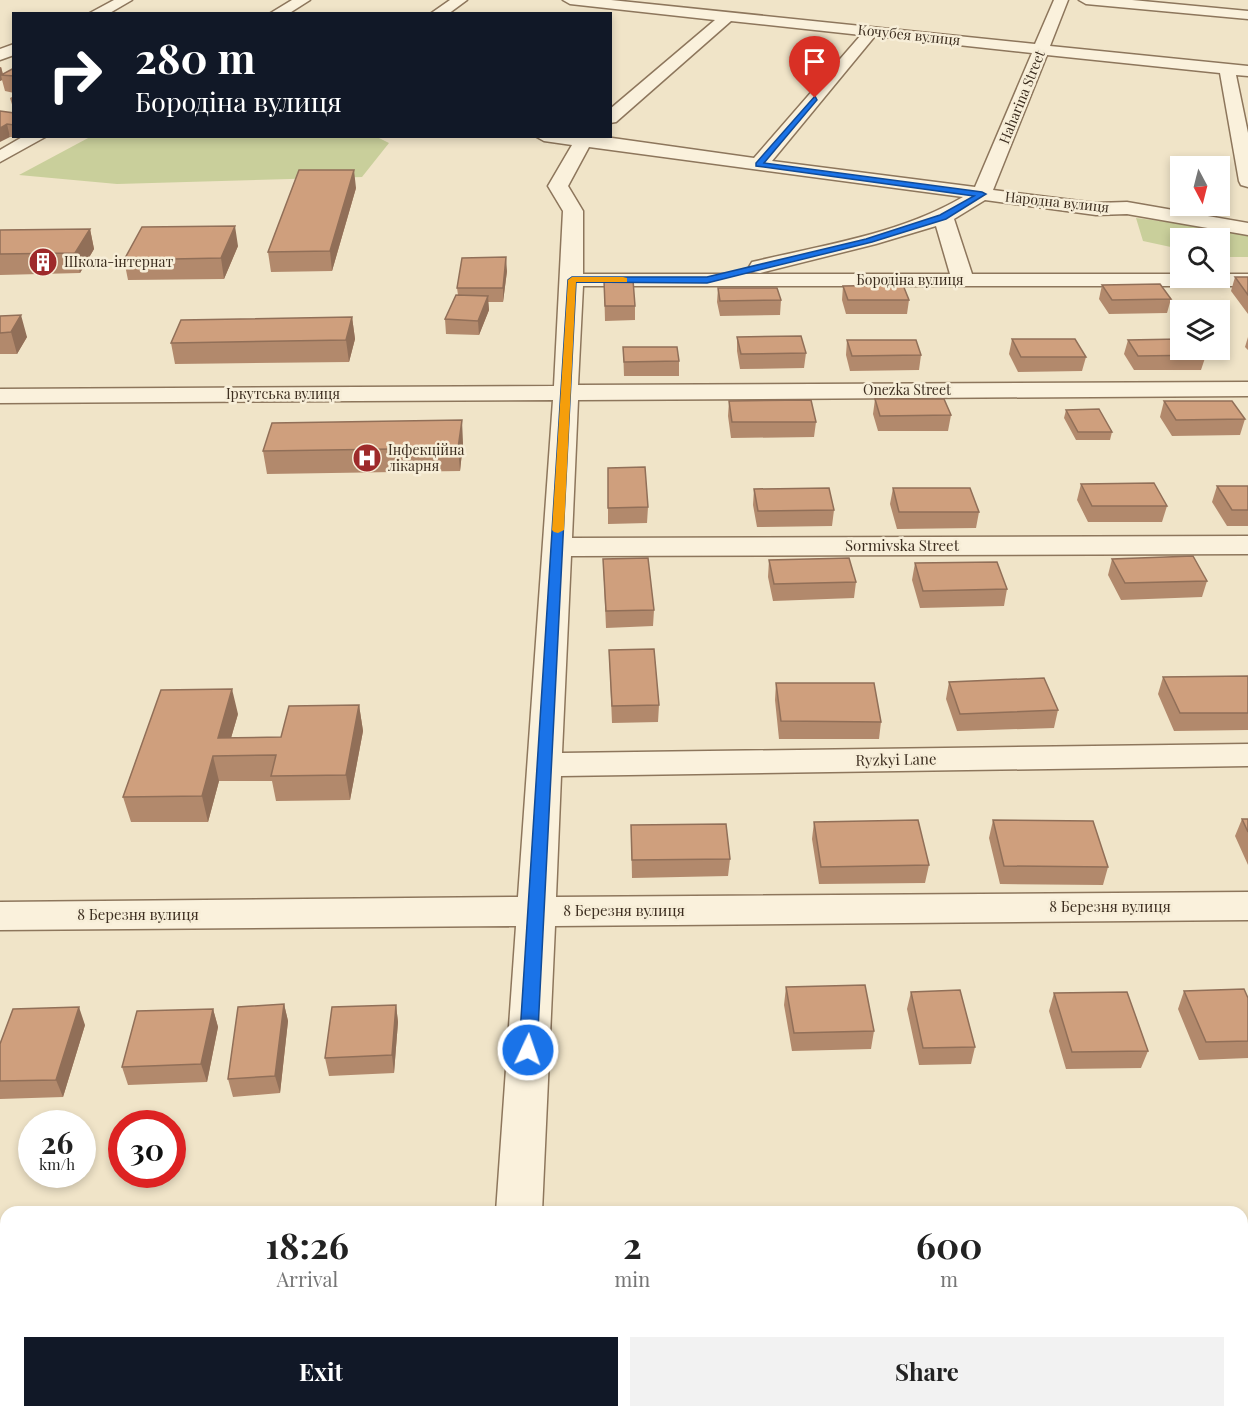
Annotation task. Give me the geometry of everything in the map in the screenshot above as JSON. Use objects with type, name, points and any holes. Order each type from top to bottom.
[{"type":"street","points":[[99,12],[125,0]]},
{"type":"street","points":[[280,12],[303,0]]},
{"type":"street","points":[[440,12],[460,0]]},
{"type":"street","name":"Кочубея вулиця","points":[[570,0],[1248,70]]},
{"type":"street","name":"Haharina Street","points":[[982,194],[1061,0]]},
{"type":"street","points":[[1086,0],[1248,15]]},
{"type":"street","points":[[586,12],[599,3]]},
{"type":"street","points":[[612,116],[728,16]]},
{"type":"street","points":[[758,165],[872,31]]},
{"type":"street","points":[[1227,68],[1248,181]]},
{"type":"street","points":[[0,157],[34,138]]},
{"type":"street","points":[[519,1206],[572,280],[573,211],[558,186],[586,139]]},
{"type":"street","name":"Народна вулиця","points":[[586,139],[758,165],[1096,209],[1127,208],[1248,229]]},
{"type":"street","points":[[707,280],[869,240],[943,217],[982,194]]},
{"type":"street","points":[[943,217],[963,280]]},
{"type":"street","name":"Бородіна вулиця","points":[[572,280],[1248,280]]},
{"type":"street","name":"Onezka Street","points":[[566,392],[1248,389]]},
{"type":"street","name":"Іркутська вулиця","points":[[0,396],[566,392]]},
{"type":"street","name":"Sormivska Street","points":[[557,547],[1248,545]]},
{"type":"street","name":"Ryzkyi Lane","points":[[544,765],[1248,755]]},
{"type":"street","name":"8 Березня вулиця","points":[[0,916],[1248,906]]},
{"type":"green space","points":[[88,138],[379,138],[389,143],[362,177],[117,184],[19,175]]},
{"type":"green space","points":[[1136,218],[1216,228],[1170,228],[1170,247],[1143,241]]},
{"type":"green space","points":[[1230,230],[1248,232],[1248,257],[1230,257]]},
{"type":"building","points":[[12,69],[12,76],[1,75]]},
{"type":"building","points":[[0,111],[12,113],[12,125],[7,124],[0,128]]},
{"type":"building","points":[[299,170],[354,170],[330,251],[268,252]]},
{"type":"building","points":[[235,226],[221,258],[124,260],[142,227]]},
{"type":"building","points":[[90,229],[75,253],[0,254],[0,230]]},
{"type":"building","points":[[506,257],[503,288],[457,288],[462,258]]},
{"type":"building","points":[[1235,277],[1248,277],[1248,295]]},
{"type":"building","points":[[633,280],[635,306],[605,306],[604,281]]},
{"type":"building","points":[[1160,284],[1171,299],[1112,300],[1102,285]]},
{"type":"building","points":[[903,285],[909,300],[848,300],[843,286]]},
{"type":"building","points":[[718,288],[777,288],[781,300],[720,301]]},
{"type":"building","points":[[456,295],[488,296],[478,321],[445,319]]},
{"type":"building","points":[[21,315],[11,332],[0,333],[0,316]]},
{"type":"building","points":[[352,317],[346,340],[171,343],[181,320]]},
{"type":"building","points":[[801,336],[806,353],[741,354],[737,337]]},
{"type":"building","points":[[1012,339],[1075,339],[1086,357],[1021,357]]},
{"type":"building","points":[[1170,339],[1170,356],[1138,356],[1128,340]]},
{"type":"building","points":[[847,340],[916,340],[921,355],[852,356]]},
{"type":"building","points":[[623,347],[677,347],[679,361],[624,362]]},
{"type":"building","points":[[875,399],[944,399],[951,415],[880,416]]},
{"type":"building","points":[[811,400],[816,422],[732,422],[729,401]]},
{"type":"building","points":[[1164,401],[1232,401],[1245,419],[1176,420]]},
{"type":"building","points":[[1099,409],[1112,432],[1078,432],[1066,410]]},
{"type":"building","points":[[462,420],[458,448],[263,451],[272,423]]},
{"type":"building","points":[[645,467],[648,507],[608,508],[608,468]]},
{"type":"building","points":[[1154,483],[1167,506],[1092,506],[1081,484]]},
{"type":"building","points":[[1217,486],[1248,486],[1248,510],[1232,510]]},
{"type":"building","points":[[829,488],[834,510],[758,511],[754,489]]},
{"type":"building","points":[[893,488],[970,488],[979,512],[899,512]]},
{"type":"building","points":[[1193,556],[1207,581],[1125,583],[1112,559]]},
{"type":"building","points":[[648,558],[654,610],[606,611],[603,559]]},
{"type":"building","points":[[849,558],[856,582],[774,584],[769,560]]},
{"type":"building","points":[[997,562],[1007,589],[923,591],[915,563]]},
{"type":"building","points":[[654,649],[659,705],[612,706],[609,650]]},
{"type":"building","points":[[1248,676],[1248,713],[1180,713],[1163,677]]},
{"type":"building","points":[[1044,678],[1058,710],[960,714],[949,682]]},
{"type":"building","points":[[776,683],[874,683],[881,722],[781,721]]},
{"type":"building","points":[[232,689],[218,738],[281,737],[289,706],[359,705],[346,775],[271,776],[276,755],[213,756],[202,796],[123,797],[161,690]]},
{"type":"building","points":[[1242,819],[1248,819],[1248,832]]},
{"type":"building","points":[[918,820],[929,865],[821,867],[814,822]]},
{"type":"building","points":[[993,820],[1093,821],[1108,867],[1004,866]]},
{"type":"building","points":[[726,824],[730,859],[632,860],[631,825]]},
{"type":"building","points":[[865,985],[874,1031],[794,1033],[786,987]]},
{"type":"building","points":[[1244,989],[1248,998],[1248,1041],[1206,1042],[1184,991]]},
{"type":"building","points":[[960,990],[975,1047],[923,1048],[911,992]]},
{"type":"building","points":[[1127,992],[1148,1051],[1072,1052],[1054,993]]},
{"type":"building","points":[[284,1004],[275,1076],[228,1079],[238,1007]]},
{"type":"building","points":[[396,1005],[392,1055],[325,1058],[332,1007]]},
{"type":"building","points":[[79,1007],[56,1080],[0,1081],[0,1044],[13,1009]]},
{"type":"building","points":[[213,1009],[201,1064],[122,1067],[137,1011]]},
{"type":"slow traffic","points":[[558,530],[572,280],[623,280]]},
{"type":"place","name":"Школа-інтернат","points":[[43,262]]},
{"type":"place","name":"Інфекційна лікарня","points":[[367,458]]},
{"type":"route","points":[[528,1050],[572,280],[707,280],[869,240],[943,217],[982,194],[758,165],[815,98]]}]
